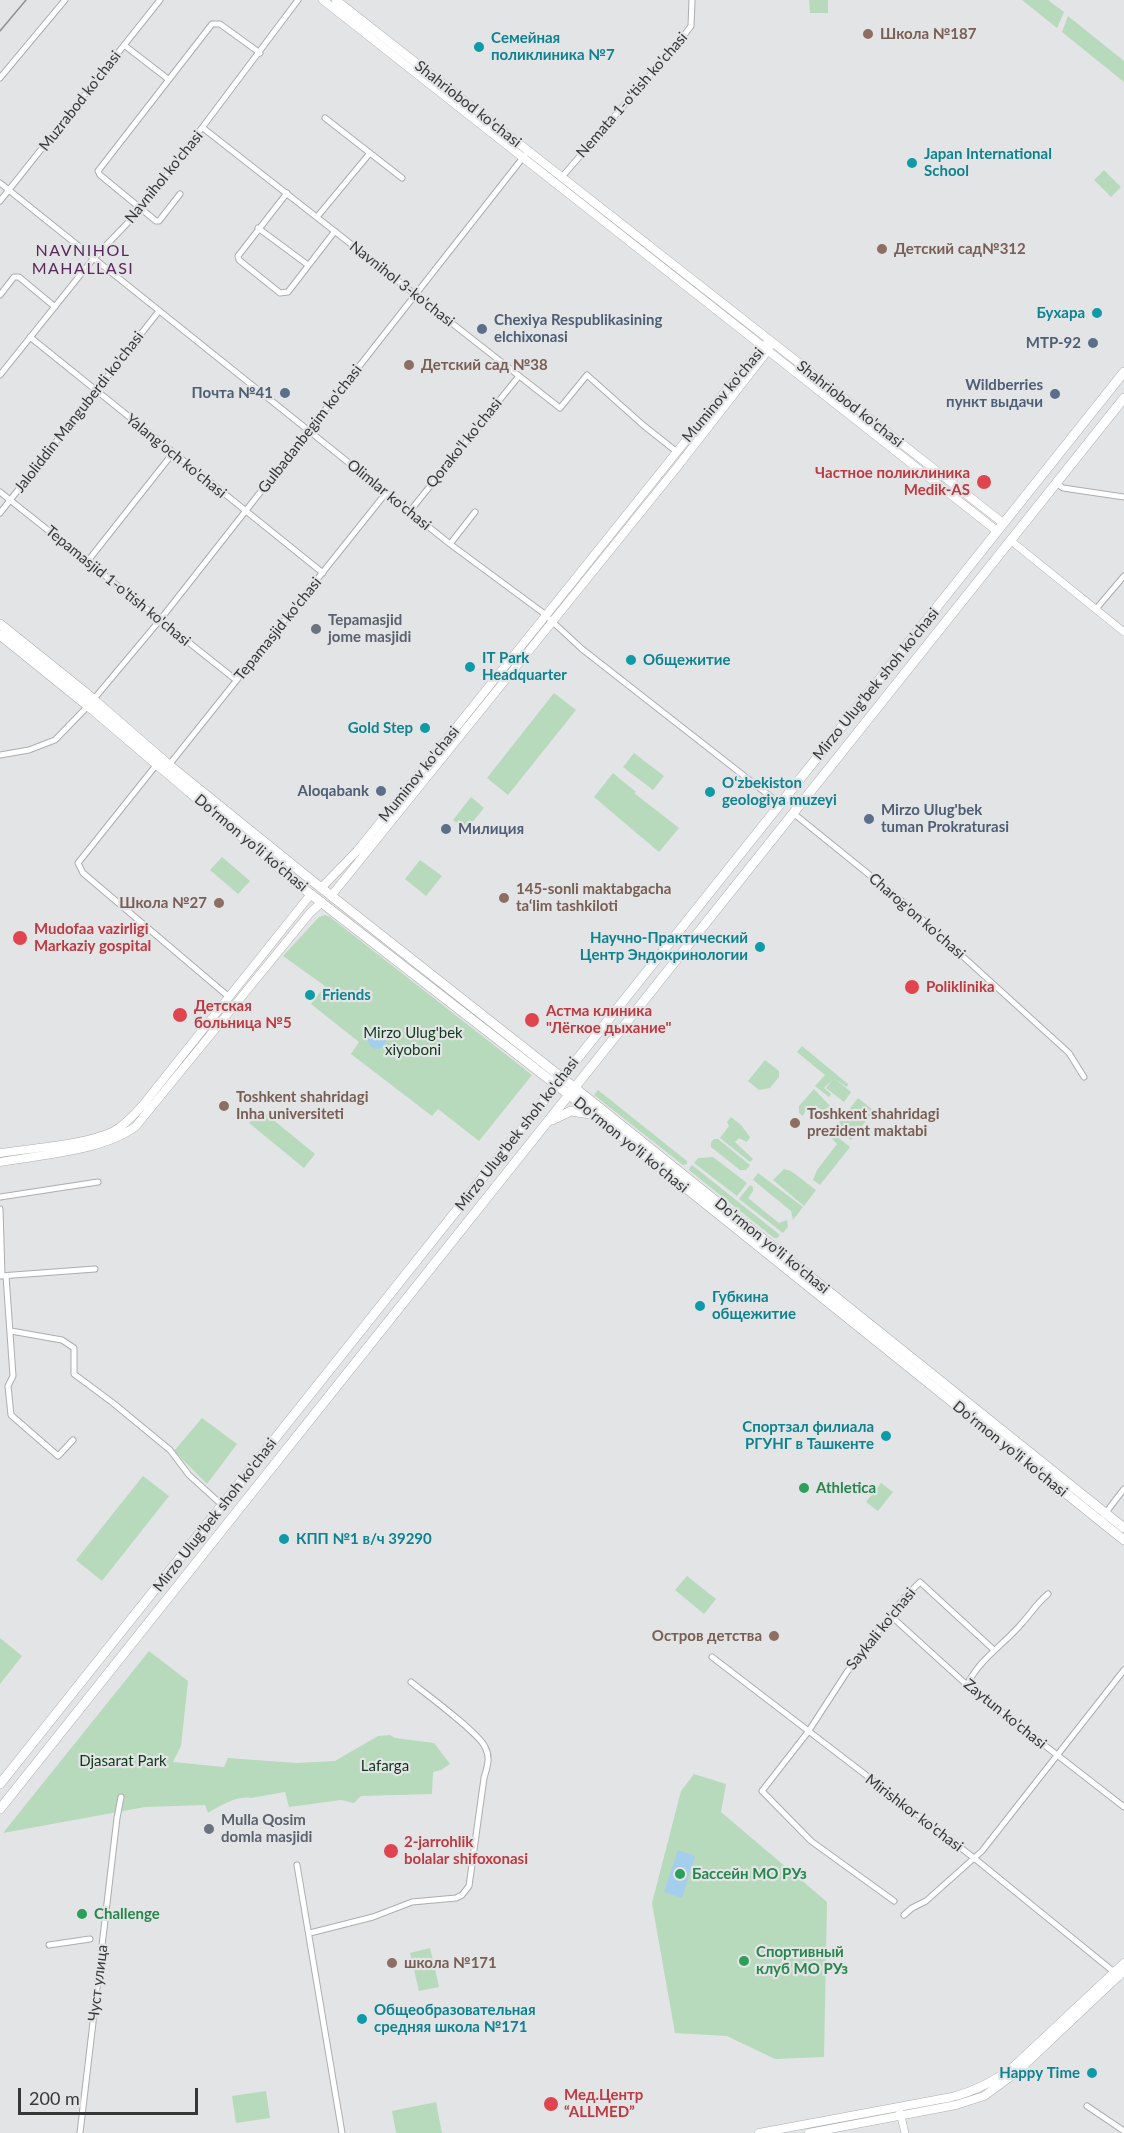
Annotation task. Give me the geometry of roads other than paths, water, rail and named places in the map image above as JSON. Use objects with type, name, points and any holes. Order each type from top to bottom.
[{"type":"main road","name":"Shahriobod ko'chasi","points":[[323,0],[1011,540]]},
{"type":"main road","name":"Shahriobod ko'chasi","points":[[336,0],[1004,523],[1011,540]]},
{"type":"main road","name":"Muminov ko'chasi","points":[[331,896],[553,622],[770,341]]},
{"type":"main road","name":"Muminov ko'chasi","points":[[321,888],[357,851],[677,452],[765,349]]},
{"type":"main road","name":"Mirzo Ulug'bek shoh ko'chasi","points":[[0,1784],[1124,372]]},
{"type":"main road","name":"Mirzo Ulug'bek shoh ko'chasi","points":[[0,1809],[1124,398]]},
{"type":"main road","name":"Do‘rmon yo‘li ko‘chasi","points":[[0,624],[91,702],[559,1082]]},
{"type":"main road","name":"Do‘rmon yo‘li ko‘chasi","points":[[1,638],[91,702],[157,764],[311,894],[572,1091],[595,1115],[1102,1517],[1124,1528]]},
{"type":"main road","points":[[836,733],[849,743]]},
{"type":"main road","points":[[724,874],[737,884]]},
{"type":"main road","points":[[0,1153],[77,1141],[116,1130],[142,1106],[311,894],[321,888]]},
{"type":"main road","points":[[0,1162],[98,1144],[119,1137],[136,1126],[310,913],[331,896]]},
{"type":"main road","name":"Do'rmon yo'li ko'chasi","points":[[572,1091],[942,1382]]},
{"type":"main road","points":[[546,1124],[576,1110],[595,1115]]},
{"type":"main road","name":"Do‘rmon yo‘li ko‘chasi","points":[[942,1382],[1102,1517],[1124,1540]]},
{"type":"main road","points":[[233,1492],[245,1502]]},
{"type":"main road","points":[[809,2133],[966,2103],[991,2091],[1017,2072],[1120,1975],[1124,1963]]},
{"type":"main road","points":[[759,2133],[962,2094],[1001,2076],[1120,1975]]},
{"type":"street","points":[[0,78],[65,0]]},
{"type":"street","name":"Muzrabod ko'chasi","points":[[0,201],[160,0]]},
{"type":"street","name":"Navnihol ko'chasi","points":[[0,375],[93,259],[141,209],[260,54],[298,0]]},
{"type":"street","name":"Nemata 1-o'tish ko'chasi","points":[[556,184],[691,26],[693,0]]},
{"type":"street","points":[[180,194],[159,221],[156,221],[100,175],[99,171],[212,24],[216,22],[260,54]]},
{"type":"street","points":[[124,45],[168,79]]},
{"type":"street","points":[[325,118],[402,178]]},
{"type":"street","name":"Navnihol 3-ko'chasi","points":[[203,128],[560,408],[587,375],[677,452]]},
{"type":"street","name":"Gulbadanbegim ko'chasi","points":[[0,755],[29,750],[55,740],[91,702],[160,620],[528,151]]},
{"type":"street","points":[[317,217],[370,153]]},
{"type":"street","name":"Olimlar ko'chasi","points":[[0,183],[450,544],[546,615],[598,662],[780,804]]},
{"type":"street","points":[[286,194],[238,256],[239,260],[280,293],[288,292],[335,231]]},
{"type":"street","points":[[258,228],[308,265]]},
{"type":"street","points":[[0,295],[14,277],[19,277],[55,307]]},
{"type":"street","name":"Jaloliddin Manguberdi ko'chasi","points":[[0,513],[159,311]]},
{"type":"street","name":"Yalang'och ko'chasi","points":[[30,337],[323,573]]},
{"type":"street","name":"Qorako'l ko'chasi","points":[[410,511],[519,376]]},
{"type":"street","points":[[87,562],[173,453]]},
{"type":"street","points":[[1056,483],[1063,488],[1124,497]]},
{"type":"street","name":"Tepamasjid 1-o'tish ko'chasi","points":[[0,492],[236,680]]},
{"type":"street","name":"Tepamasjid ko'chasi","points":[[169,765],[386,493]]},
{"type":"street","points":[[450,544],[475,512]]},
{"type":"street","points":[[1011,540],[1124,632]]},
{"type":"street","points":[[1096,609],[1124,576]]},
{"type":"street","points":[[157,764],[78,863],[83,873],[229,997]]},
{"type":"street","name":"Charog'on ko'chasi","points":[[793,813],[937,932],[1069,1053],[1084,1077]]},
{"type":"street","points":[[0,1197],[98,1182]]},
{"type":"street","points":[[0,1209],[3,1276],[11,1330],[13,1376],[9,1382],[10,1411],[15,1419],[58,1456],[73,1440]]},
{"type":"street","points":[[3,1276],[95,1269]]},
{"type":"street","points":[[11,1330],[62,1340],[74,1348],[74,1374],[170,1450],[189,1475],[222,1505]]},
{"type":"street","points":[[0,1383],[9,1382]]},
{"type":"street","points":[[1102,1517],[1124,1489]]},
{"type":"street","name":"Saykali ko'chasi","points":[[894,1901],[812,1842],[762,1791],[808,1732],[847,1672],[904,1598],[920,1582],[994,1650]]},
{"type":"street","points":[[967,1685],[971,1676],[994,1650],[1023,1622],[1035,1604],[1048,1594]]},
{"type":"street","name":"Zaytun ko'chasi","points":[[891,1616],[967,1685],[1124,1807]]},
{"type":"street","name":"Mirishkor ko'chasi","points":[[712,1657],[974,1858],[1120,1975]]},
{"type":"street","points":[[904,1915],[926,1901],[982,1851],[1124,1670]]},
{"type":"street","points":[[310,1933],[373,1917],[412,1902],[456,1898],[462,1895],[469,1886],[484,1778],[489,1762],[488,1753],[481,1740],[411,1682]]},
{"type":"street","name":"Чуст улица","points":[[80,2133],[117,1818],[122,1797]]},
{"type":"street","points":[[297,1865],[342,2133]]},
{"type":"street","points":[[49,1945],[90,1939]]},
{"type":"street","points":[[1087,2106],[1124,2131]]},
{"type":"street","points":[[898,2107],[904,2133]]},
{"type":"water","points":[[377,1031],[383,1034],[386,1040],[383,1046],[377,1049],[371,1046],[368,1040],[371,1034]]},
{"type":"water","name":"Бассейн МО РУз","points":[[678,1850],[695,1856],[682,1898],[664,1892]]},
{"type":"railway","points":[[0,31],[26,0]]},
{"type":"place","name":"Школа №187","points":[[868,34]]},
{"type":"place","name":"Cемейная поликлиника №7","points":[[479,47]]},
{"type":"place","name":"Japan International School","points":[[912,163]]},
{"type":"place","name":"Детский сад№312","points":[[882,249]]},
{"type":"place","name":"Бухара","points":[[1097,313]]},
{"type":"place","name":"Chexiya Respublikasining elchixonasi","points":[[482,329]]},
{"type":"place","name":"MTP-92","points":[[1093,343]]},
{"type":"place","name":"Детский сад №38","points":[[409,365]]},
{"type":"place","name":"Почта №41","points":[[285,393]]},
{"type":"place","name":"Wildberries пункт выдачи","points":[[1055,394]]},
{"type":"place","name":"Частное поликлиника Medik-AS","points":[[984,482]]},
{"type":"place","name":"Tepamasjid jome masjidi","points":[[316,629]]},
{"type":"place","name":"Общежитие","points":[[631,660]]},
{"type":"place","name":"IT Park Headquarter","points":[[470,667]]},
{"type":"place","name":"Gold Step","points":[[425,728]]},
{"type":"place","name":"Aloqabank","points":[[381,791]]},
{"type":"place","name":"Oʻzbekiston geologiya muzeyi","points":[[710,792]]},
{"type":"place","name":"Mirzo Ulug'bek tuman Prokraturasi","points":[[869,819]]},
{"type":"place","name":"Милиция","points":[[446,829]]},
{"type":"place","name":"145-sonli maktabgacha ta‘lim tashkiloti","points":[[504,898]]},
{"type":"place","name":"Школа №27","points":[[219,903]]},
{"type":"place","name":"Mudofaa vazirligi Markaziy gospital","points":[[20,938]]},
{"type":"place","name":"Научно-Практический Центр Эндокринологии","points":[[760,947]]},
{"type":"place","name":"Poliklinika","points":[[912,987]]},
{"type":"place","name":"Friends","points":[[310,995]]},
{"type":"place","name":"Детская больница №5","points":[[180,1015]]},
{"type":"place","name":"Астма клиника \"Лёгкое дыхание\"","points":[[532,1020]]},
{"type":"place","name":"Toshkent shahridagi Inha universiteti","points":[[224,1106]]},
{"type":"place","name":"Toshkent shahridagi prezident maktabi","points":[[795,1123]]},
{"type":"place","name":"Губкина общежитие","points":[[700,1306]]},
{"type":"place","name":"Спортзал филиала РГУНГ в Ташкенте","points":[[886,1436]]},
{"type":"place","name":"Athletica","points":[[804,1488]]},
{"type":"place","name":"КПП №1 в/ч 39290","points":[[284,1539]]},
{"type":"place","name":"Остров детства","points":[[774,1636]]},
{"type":"place","name":"Mulla Qosim domla masjidi","points":[[209,1829]]},
{"type":"place","name":"2-jarrohlik bolalar shifoxonasi","points":[[391,1851]]},
{"type":"place","name":"Бассейн МО РУз","points":[[680,1874]]},
{"type":"place","name":"Challenge","points":[[82,1914]]},
{"type":"place","name":"Спортивный клуб МО РУз","points":[[744,1961]]},
{"type":"place","name":"школа №171","points":[[392,1963]]},
{"type":"place","name":"Общеобразовательная средняя школа №171","points":[[362,2019]]},
{"type":"place","name":"Happy Time","points":[[1092,2073]]},
{"type":"place","name":"Мед.Центр “ALLMED”","points":[[551,2104]]},
{"type":"district","name":"NAVNIHOL MAHALLASI","points":[[83,260]]},
{"type":"park label","name":"Mirzo Ulug'bek xiyoboni","points":[[413,1042]]},
{"type":"park label","name":"Djasarat Park","points":[[123,1761]]},
{"type":"park label","name":"Lafarga","points":[[385,1766]]}]
